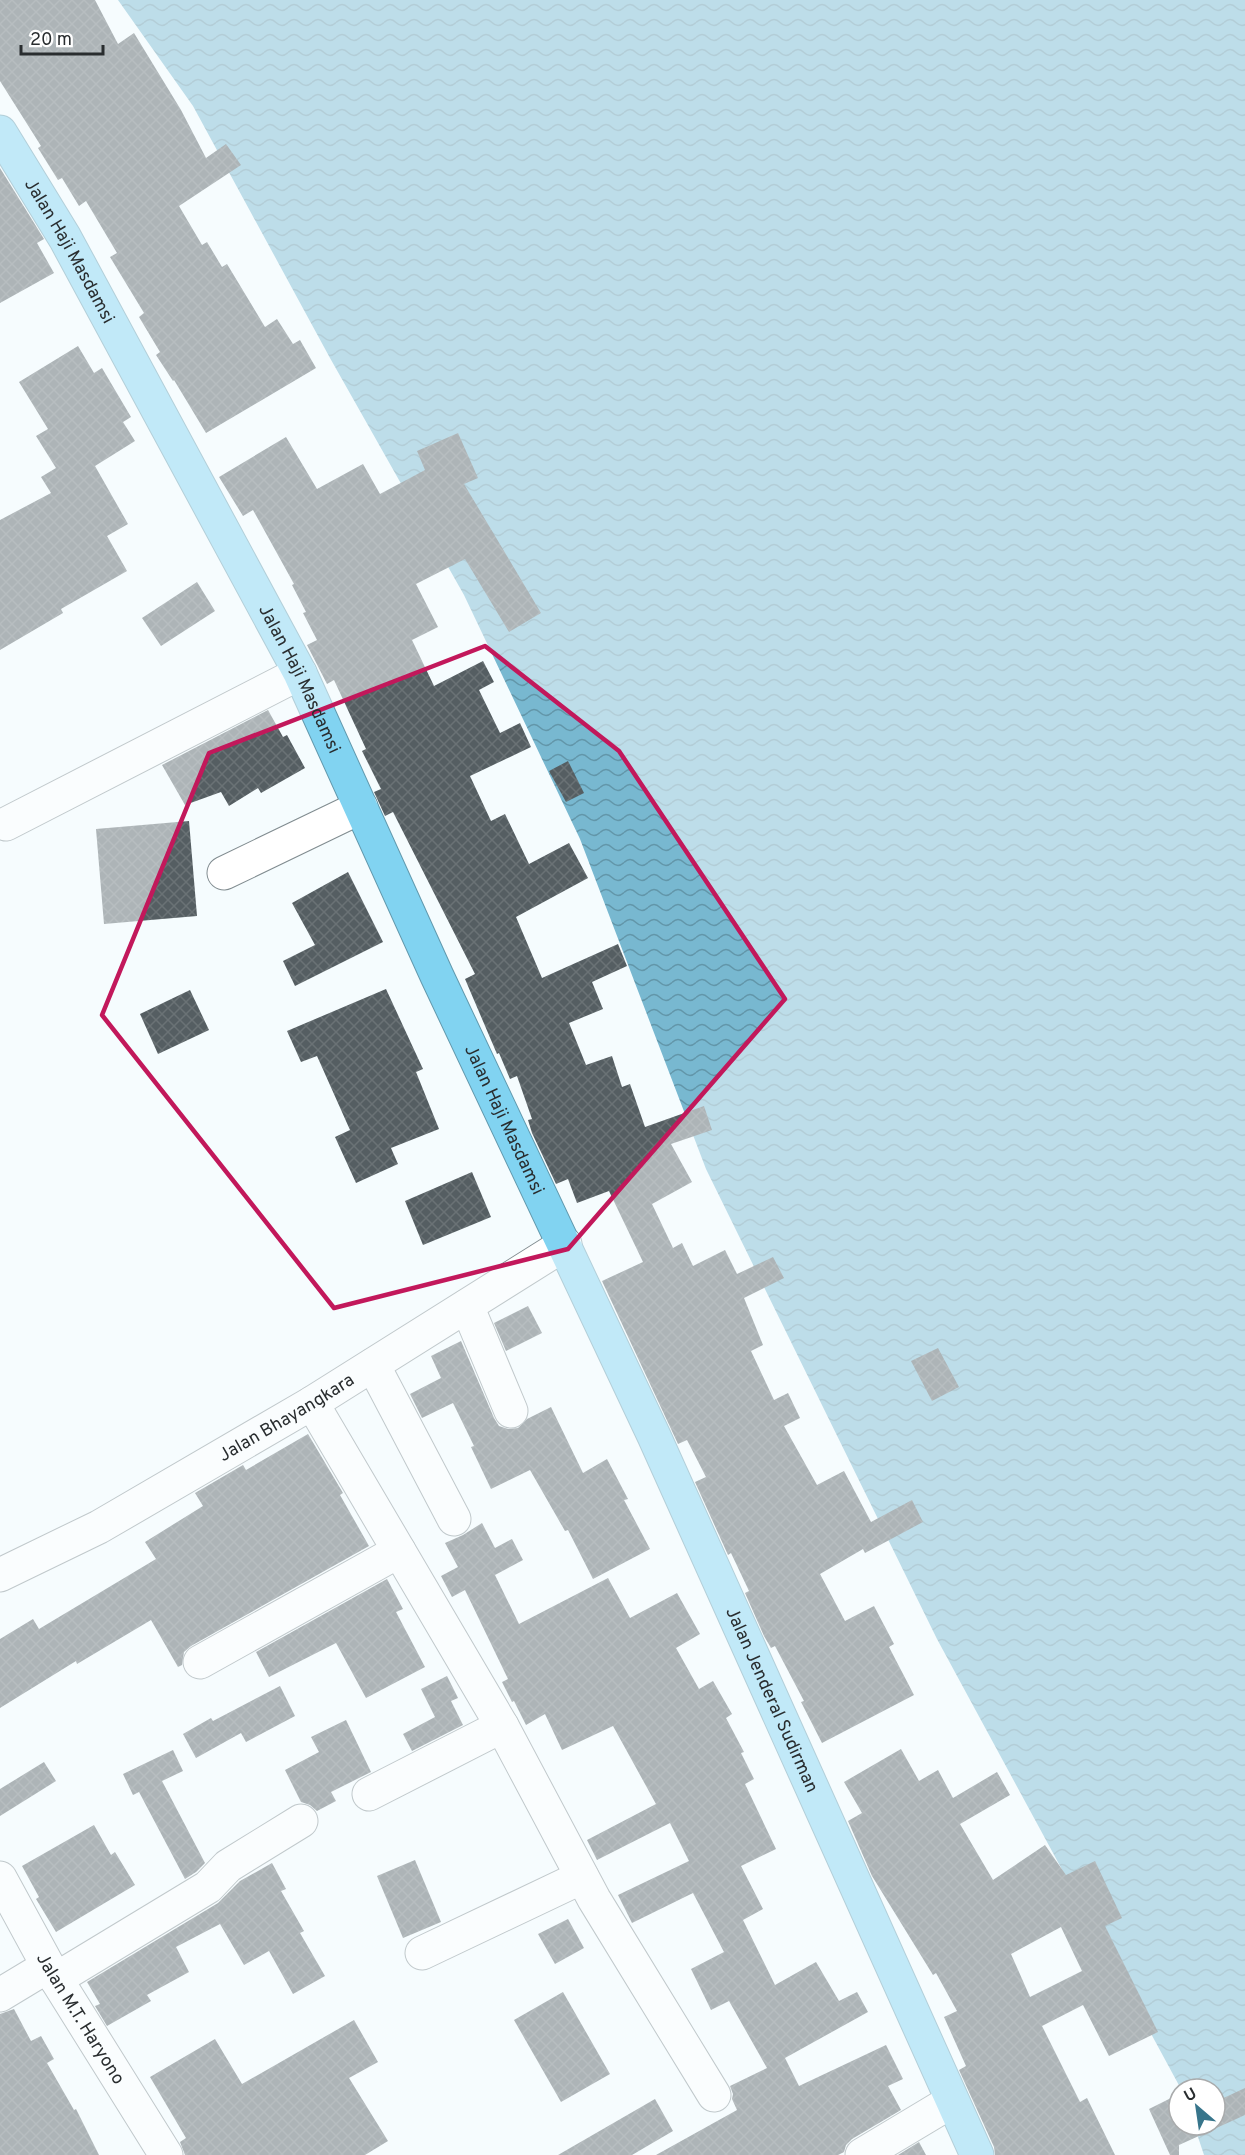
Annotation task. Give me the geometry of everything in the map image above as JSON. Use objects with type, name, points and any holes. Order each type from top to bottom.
[{"type":"highway","name":"Jalan Haji Masdamsi","points":[[0,132],[65,238],[300,673],[437,976],[565,1244]]},
{"type":"highway","name":"Jalan Jenderal Sudirman","points":[[565,1244],[654,1436],[977,2155]]},
{"type":"street","points":[[2,823],[300,673]]},
{"type":"street","points":[[224,873],[361,807]]},
{"type":"street","name":"Jalan Bhayangkara","points":[[0,1575],[99,1527],[312,1403],[565,1244]]},
{"type":"street","points":[[467,1306],[512,1411]]},
{"type":"street","points":[[373,1365],[454,1519]]},
{"type":"street","points":[[312,1403],[502,1726],[582,1877],[714,2096]]},
{"type":"street","points":[[200,1662],[399,1551]]},
{"type":"street","points":[[369,1794],[502,1726]]},
{"type":"street","points":[[0,1995],[52,1973],[208,1887],[228,1866],[301,1821]]},
{"type":"street","points":[[422,1953],[582,1877]]},
{"type":"street","name":"Jalan M.T. Haryono","points":[[0,1878],[52,1973],[166,2155]]},
{"type":"street","points":[[862,2155],[952,2101]]},
{"type":"highlighted area","points":[[485,646],[619,751],[785,999],[568,1249],[334,1308],[102,1015],[209,753]]},
{"type":"water","points":[[118,0],[1245,0],[1245,2155],[1204,2155],[1198,2137],[1227,2137],[1227,2077],[1174,2077],[937,1639],[706,1169],[580,839],[464,595],[330,358],[193,106]]},
{"type":"building","points":[[0,0],[95,0],[118,44],[134,33],[181,110],[206,158],[226,144],[241,165],[179,206],[202,245],[207,242],[222,267],[227,264],[265,327],[277,319],[293,344],[300,340],[316,368],[206,433],[156,355],[160,352],[139,317],[144,313],[110,257],[117,253],[86,201],[79,206],[62,178],[58,180],[38,148],[41,146],[0,81]]},
{"type":"building","points":[[0,168],[44,239],[37,243],[54,273],[0,303]]},
{"type":"building","points":[[78,346],[94,373],[102,368],[131,417],[123,422],[135,441],[95,466],[128,524],[107,536],[127,571],[61,609],[63,613],[0,650],[0,520],[51,493],[41,477],[56,468],[36,436],[48,429],[19,382]]},
{"type":"building","points":[[458,433],[478,478],[464,484],[541,613],[509,632],[465,559],[416,584],[438,627],[412,640],[434,686],[483,661],[494,682],[479,690],[500,733],[520,723],[531,747],[470,776],[491,821],[505,814],[529,864],[569,843],[588,878],[516,917],[542,978],[618,944],[627,966],[592,982],[603,1009],[569,1023],[586,1065],[612,1056],[622,1087],[630,1084],[645,1127],[704,1106],[712,1130],[671,1144],[692,1182],[652,1204],[673,1248],[682,1243],[693,1266],[725,1250],[737,1274],[773,1257],[784,1278],[744,1298],[763,1345],[751,1351],[774,1400],[788,1393],[800,1418],[784,1426],[817,1485],[844,1471],[871,1522],[912,1500],[923,1522],[865,1553],[863,1549],[820,1574],[845,1621],[874,1606],[894,1644],[889,1647],[914,1695],[822,1743],[801,1702],[804,1701],[775,1646],[771,1648],[764,1636],[745,1593],[749,1591],[731,1553],[728,1555],[695,1482],[706,1477],[687,1440],[678,1444],[602,1281],[643,1262],[609,1191],[577,1203],[568,1179],[556,1184],[532,1133],[528,1120],[532,1119],[517,1076],[510,1079],[465,979],[475,974],[393,812],[385,816],[374,792],[381,789],[362,751],[366,749],[334,680],[327,684],[307,645],[317,640],[303,613],[306,612],[292,585],[294,584],[253,510],[243,516],[219,477],[286,437],[317,489],[363,464],[380,494],[425,470],[417,451]]},
{"type":"building","points":[[197,582],[215,611],[161,646],[142,618]]},
{"type":"building","points":[[268,710],[283,737],[287,735],[305,768],[261,793],[258,788],[229,806],[221,792],[185,805],[162,765]]},
{"type":"building","points":[[568,761],[584,793],[566,802],[549,771]]},
{"type":"building","points":[[189,821],[197,916],[104,924],[96,829]]},
{"type":"building","points":[[348,872],[383,942],[295,986],[283,961],[315,945],[292,903]]},
{"type":"building","points":[[386,989],[423,1069],[416,1072],[439,1129],[391,1148],[398,1164],[356,1183],[335,1137],[350,1130],[317,1056],[301,1062],[287,1031]]},
{"type":"building","points":[[190,990],[209,1030],[158,1054],[140,1014]]},
{"type":"building","points":[[472,1172],[491,1217],[423,1245],[405,1201]]},
{"type":"building","points":[[528,1306],[542,1333],[506,1351],[494,1323]]},
{"type":"building","points":[[461,1341],[499,1426],[508,1429],[518,1428],[527,1419],[551,1407],[583,1473],[607,1459],[628,1499],[624,1500],[650,1549],[593,1579],[568,1530],[565,1531],[530,1470],[491,1489],[471,1447],[474,1446],[453,1403],[422,1418],[410,1394],[441,1378],[431,1356]]},
{"type":"building","points":[[938,1348],[959,1387],[932,1401],[911,1361]]},
{"type":"building","points":[[308,1434],[343,1493],[340,1495],[369,1546],[191,1646],[184,1652],[182,1665],[178,1667],[151,1620],[77,1664],[76,1661],[0,1708],[0,1639],[33,1619],[39,1629],[156,1559],[145,1542],[203,1506],[195,1493],[243,1465],[246,1470]]},
{"type":"building","points":[[482,1523],[495,1548],[512,1539],[523,1560],[495,1575],[519,1624],[608,1578],[630,1618],[677,1593],[700,1634],[676,1648],[699,1689],[713,1681],[732,1714],[726,1718],[744,1752],[741,1753],[754,1779],[745,1784],[776,1849],[741,1866],[763,1909],[743,1920],[775,1985],[816,1962],[839,2001],[857,1992],[868,2012],[785,2058],[799,2086],[886,2045],[903,2079],[888,2086],[901,2110],[852,2139],[846,2145],[844,2152],[838,2155],[656,2155],[737,2110],[730,2086],[767,2068],[729,2001],[711,2010],[691,1969],[724,1952],[693,1893],[632,1923],[618,1895],[689,1861],[670,1823],[597,1860],[587,1840],[656,1804],[613,1726],[562,1750],[545,1714],[526,1725],[502,1682],[508,1679],[465,1590],[452,1597],[441,1576],[458,1567],[445,1543]]},
{"type":"building","points":[[387,1579],[403,1609],[396,1612],[425,1667],[366,1698],[336,1643],[269,1677],[256,1652]]},
{"type":"building","points":[[447,1676],[458,1698],[451,1701],[463,1725],[412,1751],[403,1734],[435,1717],[421,1689]]},
{"type":"building","points":[[280,1686],[295,1716],[246,1742],[241,1733],[196,1758],[183,1734],[211,1718],[213,1721]]},
{"type":"building","points":[[346,1720],[371,1772],[331,1792],[336,1801],[317,1811],[301,1802],[285,1770],[319,1752],[311,1737]]},
{"type":"building","points":[[901,1749],[919,1781],[938,1770],[953,1798],[997,1772],[1010,1795],[960,1824],[993,1880],[1045,1845],[1066,1875],[1095,1861],[1122,1918],[1105,1926],[1158,2032],[1109,2056],[1083,2005],[1042,2026],[1080,2102],[1087,2098],[1115,2155],[995,2155],[994,2147],[959,2070],[966,2066],[944,2017],[957,2011],[936,1973],[933,1975],[872,1876],[848,1821],[862,1813],[844,1782]],"holes":[[[1061,1927],[1082,1971],[1030,1997],[1011,1954]]]},
{"type":"building","points":[[173,1750],[183,1771],[162,1781],[205,1863],[185,1879],[139,1792],[133,1795],[123,1774]]},
{"type":"building","points":[[44,1762],[56,1781],[0,1816],[0,1789]]},
{"type":"building","points":[[94,1825],[111,1855],[115,1852],[135,1885],[56,1932],[36,1899],[39,1897],[22,1866]]},
{"type":"building","points":[[415,1860],[441,1922],[403,1938],[377,1876]]},
{"type":"building","points":[[272,1863],[286,1889],[281,1891],[304,1931],[300,1933],[325,1976],[293,1994],[269,1951],[244,1965],[220,1924],[176,1947],[189,1972],[147,1995],[151,2001],[107,2026],[95,2006],[100,2004],[87,1982],[218,1903],[240,1881]]},
{"type":"building","points":[[568,1919],[584,1948],[555,1964],[538,1934]]},
{"type":"building","points":[[563,1992],[610,2074],[561,2102],[514,2020]]},
{"type":"building","points":[[14,2009],[31,2041],[41,2036],[54,2059],[47,2063],[74,2110],[76,2109],[99,2155],[0,2155],[0,2014]]},
{"type":"building","points":[[354,2020],[378,2062],[349,2078],[388,2141],[365,2155],[185,2155],[180,2142],[186,2138],[150,2077],[215,2039],[242,2084]]},
{"type":"building","points":[[1245,2088],[1245,2115],[1227,2123],[1227,2096]]},
{"type":"building","points":[[655,2099],[673,2131],[632,2155],[558,2155]]},
{"type":"building","points":[[1167,2100],[1167,2137],[1197,2137],[1179,2145],[1179,2155],[1170,2155],[1149,2109]]},
{"type":"building","points":[[919,2142],[926,2155],[898,2155]]}]
